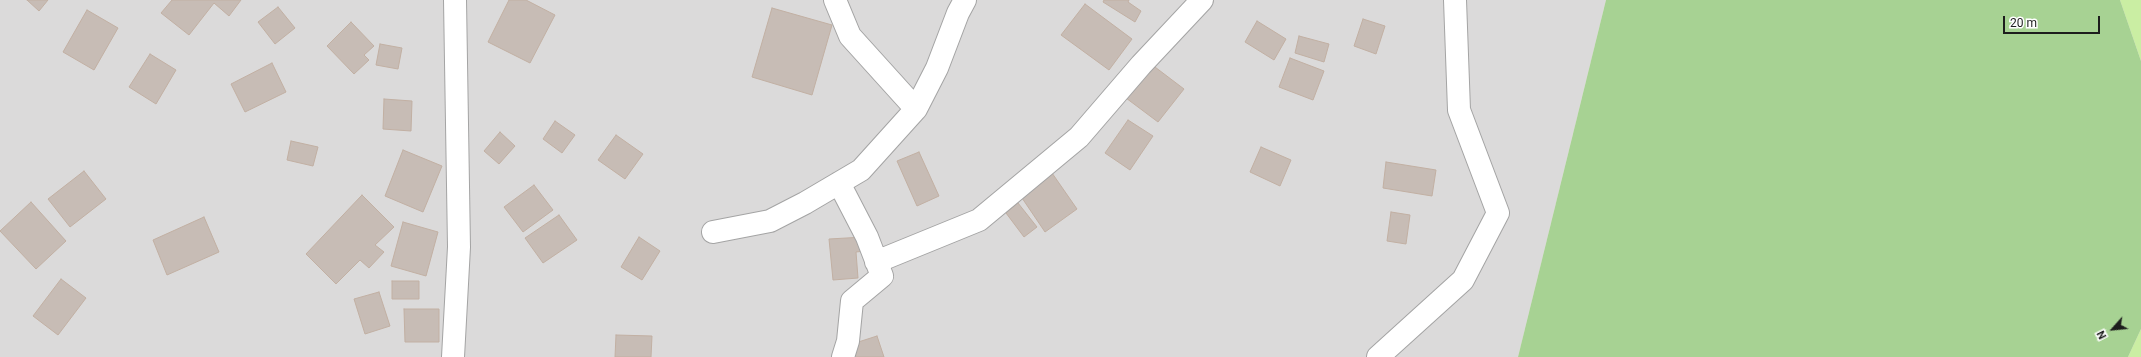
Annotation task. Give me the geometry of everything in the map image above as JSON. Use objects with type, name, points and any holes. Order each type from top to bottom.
[{"type":"street","points":[[453,357],[459,247],[455,0]]},
{"type":"street","points":[[835,0],[850,36],[916,109]]},
{"type":"street","points":[[713,232],[770,221],[861,170],[916,109],[937,68],[958,13],[965,0]]},
{"type":"street","points":[[876,262],[979,220],[1079,137],[1141,65],[1202,0]]},
{"type":"street","points":[[1378,357],[1463,280],[1498,213],[1459,110],[1455,0]]},
{"type":"street","points":[[840,183],[867,237],[882,276],[852,301],[848,341],[843,357]]},
{"type":"shaded area","points":[[0,0],[1606,0],[1518,357],[0,357]]},
{"type":"green space","points":[[1606,0],[2120,0],[2141,61],[2141,329],[2128,357],[1518,357]]},
{"type":"green space","points":[[2120,0],[2141,0],[2141,61]]},
{"type":"green space","points":[[2141,329],[2141,357],[2128,357]]},
{"type":"building","points":[[27,0],[48,0],[39,11]]},
{"type":"building","points":[[172,0],[241,0],[229,16],[214,3],[189,35],[161,13]]},
{"type":"building","points":[[509,0],[526,0],[555,15],[530,63],[488,42]]},
{"type":"building","points":[[1104,0],[1129,0],[1128,2],[1141,11],[1135,22],[1103,2]]},
{"type":"building","points":[[1085,4],[1132,39],[1109,70],[1061,35]]},
{"type":"building","points":[[278,7],[295,28],[275,44],[258,22]]},
{"type":"building","points":[[772,8],[832,25],[812,95],[752,77]]},
{"type":"building","points":[[87,10],[118,28],[94,70],[63,52]]},
{"type":"building","points":[[1363,19],[1385,26],[1376,54],[1354,46]]},
{"type":"building","points":[[1257,21],[1286,39],[1274,60],[1245,42]]},
{"type":"building","points":[[351,22],[374,46],[364,55],[369,60],[354,74],[327,46]]},
{"type":"building","points":[[1299,36],[1329,44],[1324,62],[1295,53]]},
{"type":"building","points":[[380,44],[402,48],[398,69],[376,65]]},
{"type":"building","points":[[150,54],[176,70],[156,104],[129,87]]},
{"type":"building","points":[[1290,58],[1324,71],[1313,100],[1279,87]]},
{"type":"building","points":[[272,63],[286,92],[245,112],[231,84]]},
{"type":"building","points":[[1151,64],[1184,89],[1158,122],[1126,98]]},
{"type":"building","points":[[384,99],[412,101],[411,131],[383,129]]},
{"type":"building","points":[[1128,120],[1153,136],[1130,170],[1105,153]]},
{"type":"building","points":[[555,121],[575,135],[562,153],[543,139]]},
{"type":"building","points":[[500,132],[515,146],[499,164],[484,151]]},
{"type":"building","points":[[616,135],[643,154],[625,179],[598,160]]},
{"type":"building","points":[[291,141],[318,147],[313,166],[287,160]]},
{"type":"building","points":[[1261,147],[1291,160],[1280,186],[1250,172]]},
{"type":"building","points":[[403,150],[442,166],[423,212],[385,196]]},
{"type":"building","points":[[919,152],[939,196],[917,206],[897,161]]},
{"type":"building","points":[[1386,162],[1436,170],[1432,196],[1383,188]]},
{"type":"building","points":[[84,171],[106,199],[70,227],[48,199]]},
{"type":"building","points":[[1052,173],[1077,209],[1045,232],[1020,195]]},
{"type":"building","points":[[534,185],[553,210],[523,232],[504,207]]},
{"type":"building","points":[[362,195],[394,227],[375,245],[384,252],[369,268],[360,260],[336,284],[306,254]]},
{"type":"building","points":[[31,202],[66,241],[36,269],[0,231]]},
{"type":"building","points":[[1018,203],[1037,227],[1024,237],[1006,213]]},
{"type":"building","points":[[1391,212],[1410,215],[1406,244],[1387,241]]},
{"type":"building","points":[[559,215],[577,240],[543,263],[525,238]]},
{"type":"building","points":[[204,217],[219,252],[167,275],[153,240]]},
{"type":"building","points":[[403,222],[438,232],[426,276],[391,266]]},
{"type":"building","points":[[639,237],[660,251],[642,280],[621,267]]},
{"type":"building","points":[[864,237],[865,251],[856,252],[858,278],[833,280],[829,239]]},
{"type":"building","points":[[61,279],[86,298],[58,335],[33,316]]},
{"type":"building","points":[[392,281],[419,281],[419,299],[392,299]]},
{"type":"building","points":[[379,292],[390,326],[365,334],[354,299]]},
{"type":"building","points":[[404,309],[439,309],[439,342],[405,342]]},
{"type":"building","points":[[616,335],[652,336],[651,357],[615,357]]},
{"type":"building","points":[[877,336],[884,357],[853,357],[849,345]]}]
